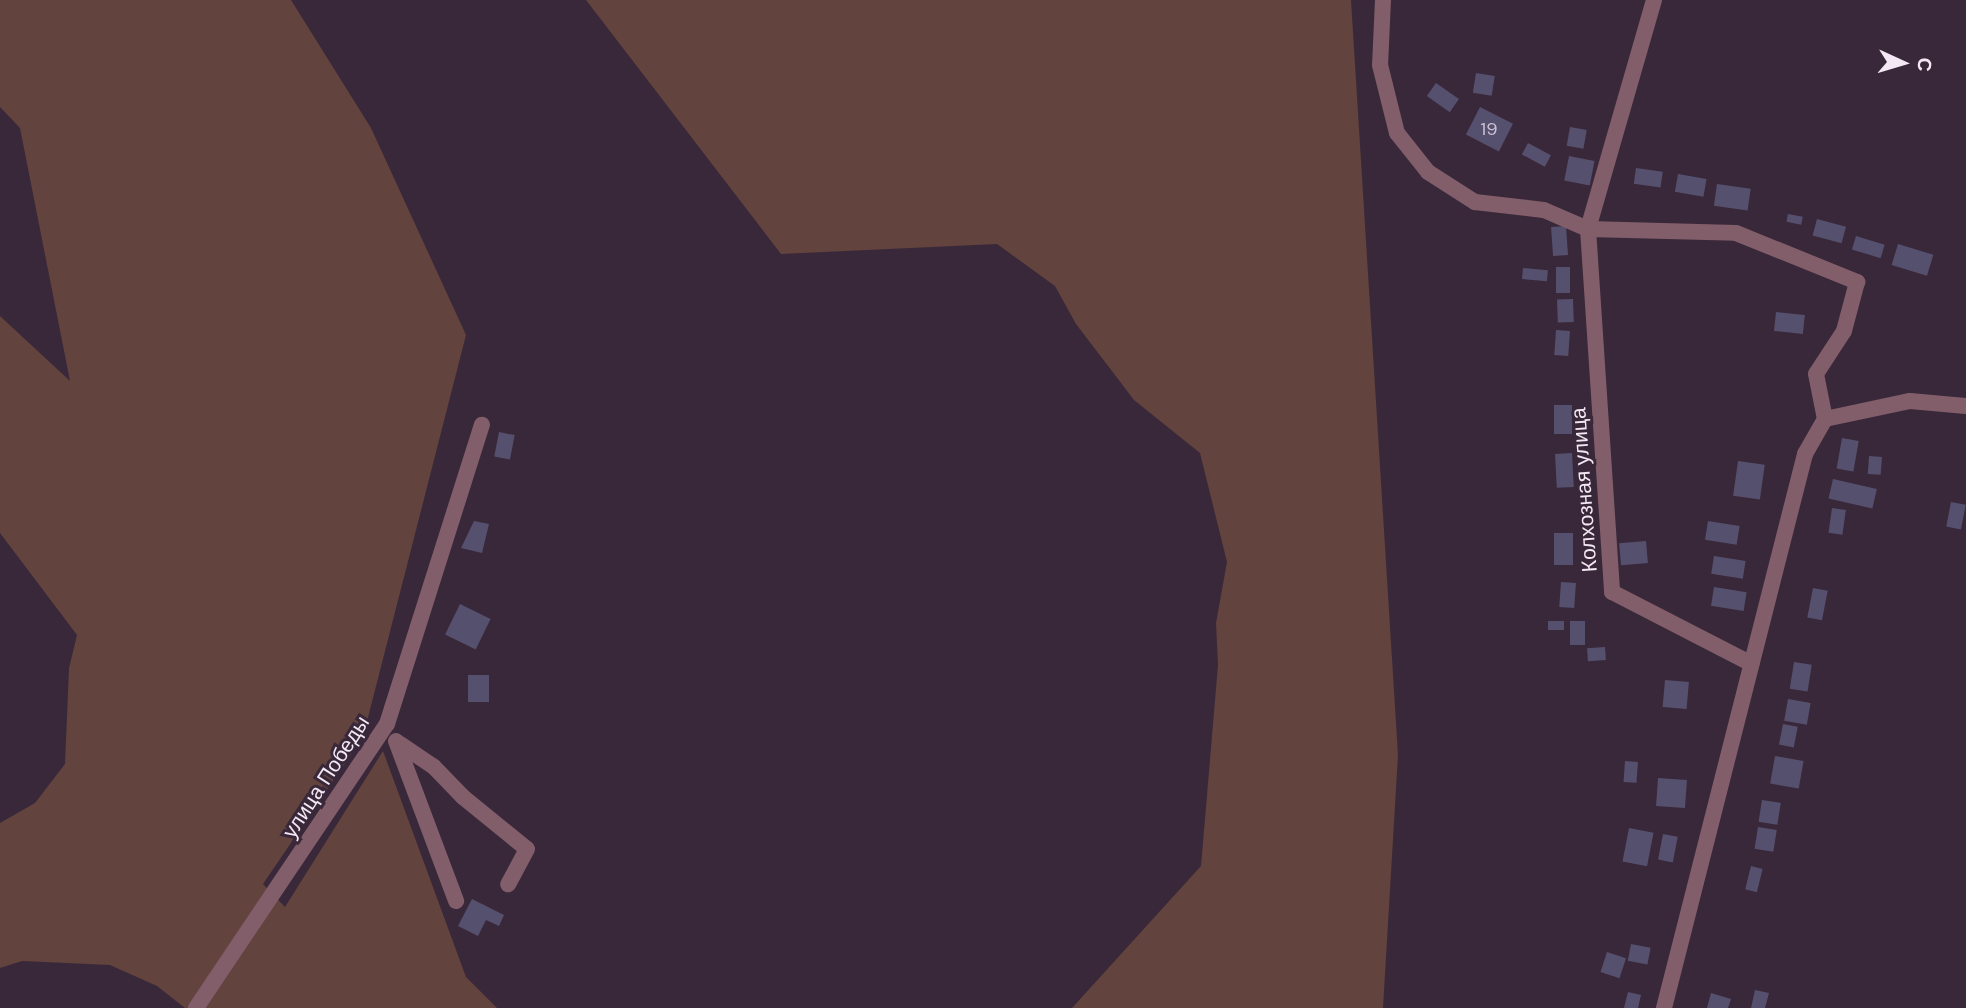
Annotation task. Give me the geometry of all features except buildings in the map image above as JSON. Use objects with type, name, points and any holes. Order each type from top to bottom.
[{"type":"street","points":[[1383,0],[1380,65],[1397,133],[1428,172],[1475,202],[1544,210],[1588,229],[1736,233],[1857,282],[1844,331],[1816,374],[1825,419],[1805,454],[1664,1008]]},
{"type":"street","points":[[1588,229],[1654,0]]},
{"type":"street","name":"Колхозная улица","points":[[1588,229],[1612,592],[1752,664]]},
{"type":"street","points":[[1825,419],[1910,401],[1966,406]]},
{"type":"street","name":"улица Победы","points":[[196,1008],[382,733],[482,425]]},
{"type":"street","points":[[382,733],[433,766],[463,797],[527,849],[508,884]]},
{"type":"street","points":[[400,744],[420,815],[456,901]]},
{"type":"shaded area","points":[[0,0],[291,0],[371,128],[466,335],[363,737],[263,884],[285,907],[383,751],[466,977],[497,1008],[185,1008],[157,986],[110,965],[22,961],[0,968],[0,823],[35,803],[65,764],[69,668],[77,635],[0,533],[0,316],[70,381],[20,128],[0,107]]},
{"type":"shaded area","points":[[586,0],[1351,0],[1398,755],[1383,1008],[1072,1008],[1201,866],[1218,665],[1216,623],[1227,562],[1200,453],[1134,400],[1076,324],[1055,286],[997,244],[781,254]]}]
